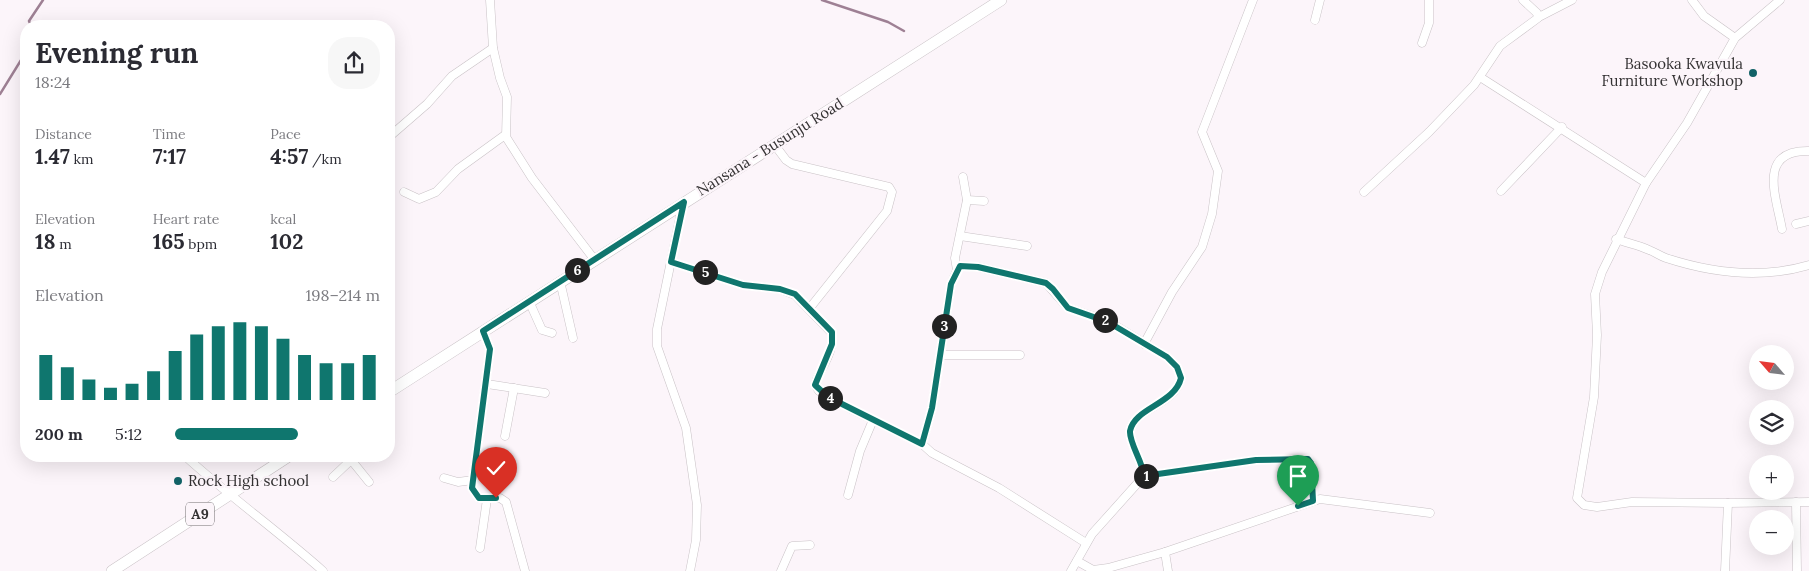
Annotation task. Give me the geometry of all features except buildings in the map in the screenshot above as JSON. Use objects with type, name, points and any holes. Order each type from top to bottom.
[{"type":"main road","name":"Nansana - Busunju Road","points":[[395,388],[1001,0]]},
{"type":"main road","name":"A9","points":[[112,571],[280,462]]},
{"type":"street","points":[[490,0],[493,48],[507,97],[505,135],[532,178],[594,259]]},
{"type":"street","points":[[1144,344],[1172,292],[1202,247],[1212,214],[1218,171],[1202,132],[1253,0]]},
{"type":"street","points":[[1315,20],[1320,0]]},
{"type":"street","points":[[1422,43],[1429,23],[1429,0]]},
{"type":"street","points":[[1523,0],[1539,17]]},
{"type":"street","points":[[1364,192],[1429,132],[1480,77],[1500,46],[1539,17],[1572,0]]},
{"type":"street","points":[[1692,0],[1704,16],[1735,38]]},
{"type":"street","points":[[1780,0],[1735,38],[1687,123],[1646,183],[1616,239],[1602,272],[1595,294],[1597,335],[1594,397],[1577,498],[1584,505],[1597,508],[1632,502],[1809,502]]},
{"type":"street","points":[[395,131],[427,104],[452,76],[493,48]]},
{"type":"street","points":[[1480,77],[1562,127],[1646,183]]},
{"type":"street","points":[[1501,191],[1562,127]]},
{"type":"street","points":[[404,192],[419,199],[436,192],[458,169],[505,135]]},
{"type":"street","points":[[774,144],[786,160],[792,164],[889,187],[892,192],[887,211],[810,309]]},
{"type":"street","points":[[1782,229],[1774,189],[1775,167],[1790,152],[1809,151]]},
{"type":"street","points":[[957,270],[955,258],[967,200],[963,177]]},
{"type":"street","points":[[967,200],[984,201]]},
{"type":"street","points":[[684,202],[660,308],[657,346],[683,418],[697,505],[696,540],[690,571]]},
{"type":"street","points":[[1796,224],[1809,221]]},
{"type":"street","points":[[960,236],[1027,246]]},
{"type":"street","points":[[1616,239],[1648,250],[1664,258],[1749,274],[1771,273],[1809,265]]},
{"type":"street","points":[[671,262],[743,285],[780,289],[795,294],[832,332],[833,340],[815,385],[828,397],[922,444],[932,453],[999,488],[1086,543]]},
{"type":"street","points":[[922,444],[932,408],[941,355],[941,339],[951,284],[957,270],[961,266],[968,266],[1046,283],[1068,308],[1108,322],[1173,362],[1181,378],[1173,392],[1141,415],[1132,425],[1130,436],[1141,461],[1144,476]]},
{"type":"street","points":[[560,281],[573,338]]},
{"type":"street","points":[[529,301],[542,330],[552,333]]},
{"type":"street","points":[[483,331],[490,349],[472,488],[476,495],[486,498],[500,498],[506,502],[525,571]]},
{"type":"street","points":[[941,355],[1020,355]]},
{"type":"street","points":[[486,384],[545,393]]},
{"type":"street","points":[[505,436],[514,388]]},
{"type":"street","points":[[848,496],[860,451],[873,420]]},
{"type":"street","points":[[1071,571],[1086,543],[1144,476],[1256,460],[1308,459],[1311,463],[1313,501]]},
{"type":"street","points":[[192,462],[229,495],[323,571]]},
{"type":"street","points":[[333,477],[346,462]]},
{"type":"street","points":[[352,462],[369,482]]},
{"type":"street","points":[[444,478],[458,482],[473,480]]},
{"type":"street","points":[[480,548],[486,498]]},
{"type":"street","points":[[1077,562],[1093,570],[1108,568],[1165,552],[1187,543],[1251,524],[1323,499],[1430,513]]},
{"type":"street","points":[[1796,502],[1797,571]]},
{"type":"street","points":[[1725,571],[1728,503]]},
{"type":"street","points":[[781,571],[792,546],[810,546]]},
{"type":"street","points":[[1165,552],[1168,571]]},
{"type":"waterway","points":[[30,20],[43,0]]},
{"type":"waterway","points":[[822,0],[888,22],[904,31]]},
{"type":"waterway","points":[[0,94],[20,62]]},
{"type":"place","name":"Basooka Kwavula Furniture Workshop","points":[[1753,73]]},
{"type":"place","name":"Rock High school","points":[[178,481]]},
{"type":"route","points":[[496,498],[479,498],[472,488],[490,349],[483,331],[684,202],[671,262],[743,285],[780,289],[787,293],[795,294],[832,332],[832,344],[815,385],[818,391],[873,420],[895,429],[907,437],[922,444],[932,408],[941,355],[941,339],[951,284],[960,266],[978,267],[1046,283],[1068,308],[1108,322],[1167,357],[1177,367],[1181,378],[1173,392],[1141,415],[1132,425],[1130,431],[1132,442],[1141,461],[1144,476],[1256,460],[1308,459],[1311,463],[1313,501],[1298,506]]}]
